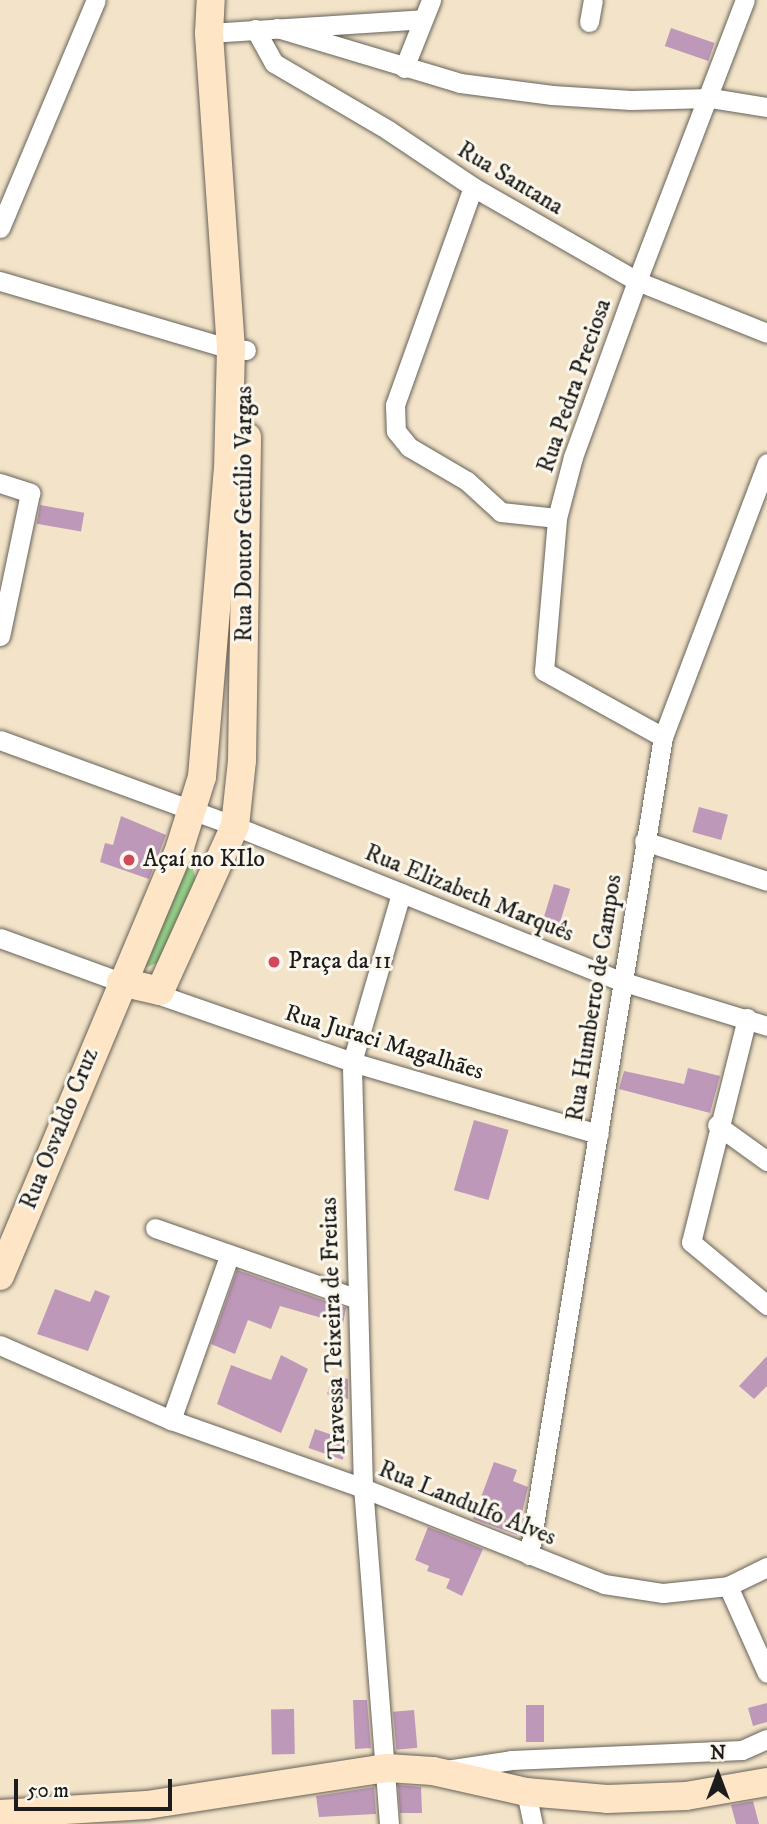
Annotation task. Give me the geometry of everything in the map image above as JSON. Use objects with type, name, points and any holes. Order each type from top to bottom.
[{"type":"main road","name":"Rua Doutor Getúlio Vargas","points":[[160,988],[235,826],[246,598],[239,349],[214,21]]},
{"type":"main road","name":"Rua Doutor Getúlio Vargas","points":[[125,976],[180,847],[193,811],[206,752],[239,349]]},
{"type":"main road","points":[[180,847],[216,863]]},
{"type":"main road","points":[[125,976],[160,988]]},
{"type":"main road","name":"Rua Osvaldo Cruz","points":[[0,1276],[125,976]]},
{"type":"main road","points":[[0,1814],[148,1814],[387,1768],[433,1772],[526,1792],[607,1799],[686,1796],[767,1782]]},
{"type":"street","points":[[0,228],[96,0]]},
{"type":"street","points":[[404,68],[431,0]]},
{"type":"street","points":[[589,22],[593,0]]},
{"type":"street","name":"Rua Pedra Preciosa","points":[[663,737],[544,671],[557,518],[573,457],[745,0]]},
{"type":"street","points":[[214,21],[256,29],[423,19]]},
{"type":"street","points":[[276,28],[460,83],[552,95],[631,100],[710,98],[767,107]]},
{"type":"street","name":"Rua Santana","points":[[256,29],[274,63],[388,130],[473,187],[637,281],[767,333]]},
{"type":"street","points":[[473,187],[394,418],[409,447],[467,481],[501,512],[557,518]]},
{"type":"street","points":[[0,281],[239,349]]},
{"type":"street","name":"Rua Humberto de Campos","points":[[529,1555],[663,737],[767,463]]},
{"type":"street","points":[[0,483],[30,493],[0,636]]},
{"type":"street","name":"Rua Elizabeth Marquês","points":[[0,740],[235,826],[621,981],[767,1026]]},
{"type":"street","points":[[644,841],[767,881]]},
{"type":"street","name":"Travessa Teixeira de Freitas","points":[[389,1824],[387,1768],[363,1488],[355,1298],[352,1062],[401,893]]},
{"type":"street","points":[[0,938],[125,976]]},
{"type":"street","name":"Rua Juraci Magalhães","points":[[160,988],[352,1062],[599,1133]]},
{"type":"street","points":[[747,1018],[717,1125],[691,1242],[767,1305]]},
{"type":"street","points":[[717,1125],[767,1161]]},
{"type":"street","points":[[155,1228],[355,1298]]},
{"type":"street","points":[[171,1420],[229,1256]]},
{"type":"street","name":"Rua Landulfo Alves","points":[[0,1345],[171,1420],[363,1488],[604,1584],[663,1593],[728,1586],[767,1567]]},
{"type":"street","points":[[728,1586],[767,1673]]},
{"type":"street","points":[[433,1772],[511,1760],[742,1750],[767,1739]]},
{"type":"street","points":[[526,1792],[533,1824]]},
{"type":"green space","points":[[189,856],[197,883],[162,961],[139,970]]},
{"type":"building","points":[[671,28],[714,43],[708,61],[665,46]]},
{"type":"building","points":[[40,505],[84,513],[81,532],[37,524]]},
{"type":"building","points":[[699,807],[728,815],[721,840],[692,832]]},
{"type":"building","points":[[121,816],[166,835],[149,879],[100,862],[105,843],[113,845]]},
{"type":"building","points":[[554,884],[570,889],[556,937],[539,932]]},
{"type":"building","points":[[688,1068],[720,1076],[710,1113],[619,1089],[624,1071],[684,1084]]},
{"type":"building","points":[[474,1120],[509,1130],[488,1200],[454,1190]]},
{"type":"building","points":[[237,1270],[346,1308],[343,1324],[280,1306],[271,1329],[248,1320],[235,1354],[211,1344]]},
{"type":"building","points":[[55,1289],[90,1302],[95,1290],[110,1296],[88,1351],[37,1334]]},
{"type":"building","points":[[281,1355],[308,1369],[281,1433],[217,1404],[231,1365],[271,1380]]},
{"type":"building","points":[[767,1356],[767,1386],[754,1399],[739,1386]]},
{"type":"building","points":[[333,1376],[348,1379],[348,1399],[327,1394]]},
{"type":"building","points":[[315,1429],[349,1441],[343,1460],[308,1448]]},
{"type":"building","points":[[494,1462],[517,1470],[513,1481],[528,1487],[517,1535],[473,1519]]},
{"type":"building","points":[[428,1527],[483,1549],[462,1596],[446,1588],[450,1579],[427,1571],[429,1566],[415,1560]]},
{"type":"building","points":[[353,1700],[367,1700],[371,1748],[355,1749]]},
{"type":"building","points":[[767,1703],[767,1722],[753,1726],[748,1708]]},
{"type":"building","points":[[526,1705],[544,1705],[544,1742],[526,1742]]},
{"type":"building","points":[[271,1709],[294,1709],[295,1754],[272,1754]]},
{"type":"building","points":[[414,1710],[417,1748],[396,1750],[393,1712]]},
{"type":"building","points":[[398,1785],[421,1787],[422,1813],[400,1813]]},
{"type":"building","points":[[374,1787],[376,1814],[319,1817],[316,1796]]},
{"type":"building","points":[[753,1801],[759,1824],[736,1824],[731,1805]]},
{"type":"place","name":"Açaí no KIlo","points":[[129,860]]},
{"type":"place","name":"Praça da 11","points":[[274,962]]}]
